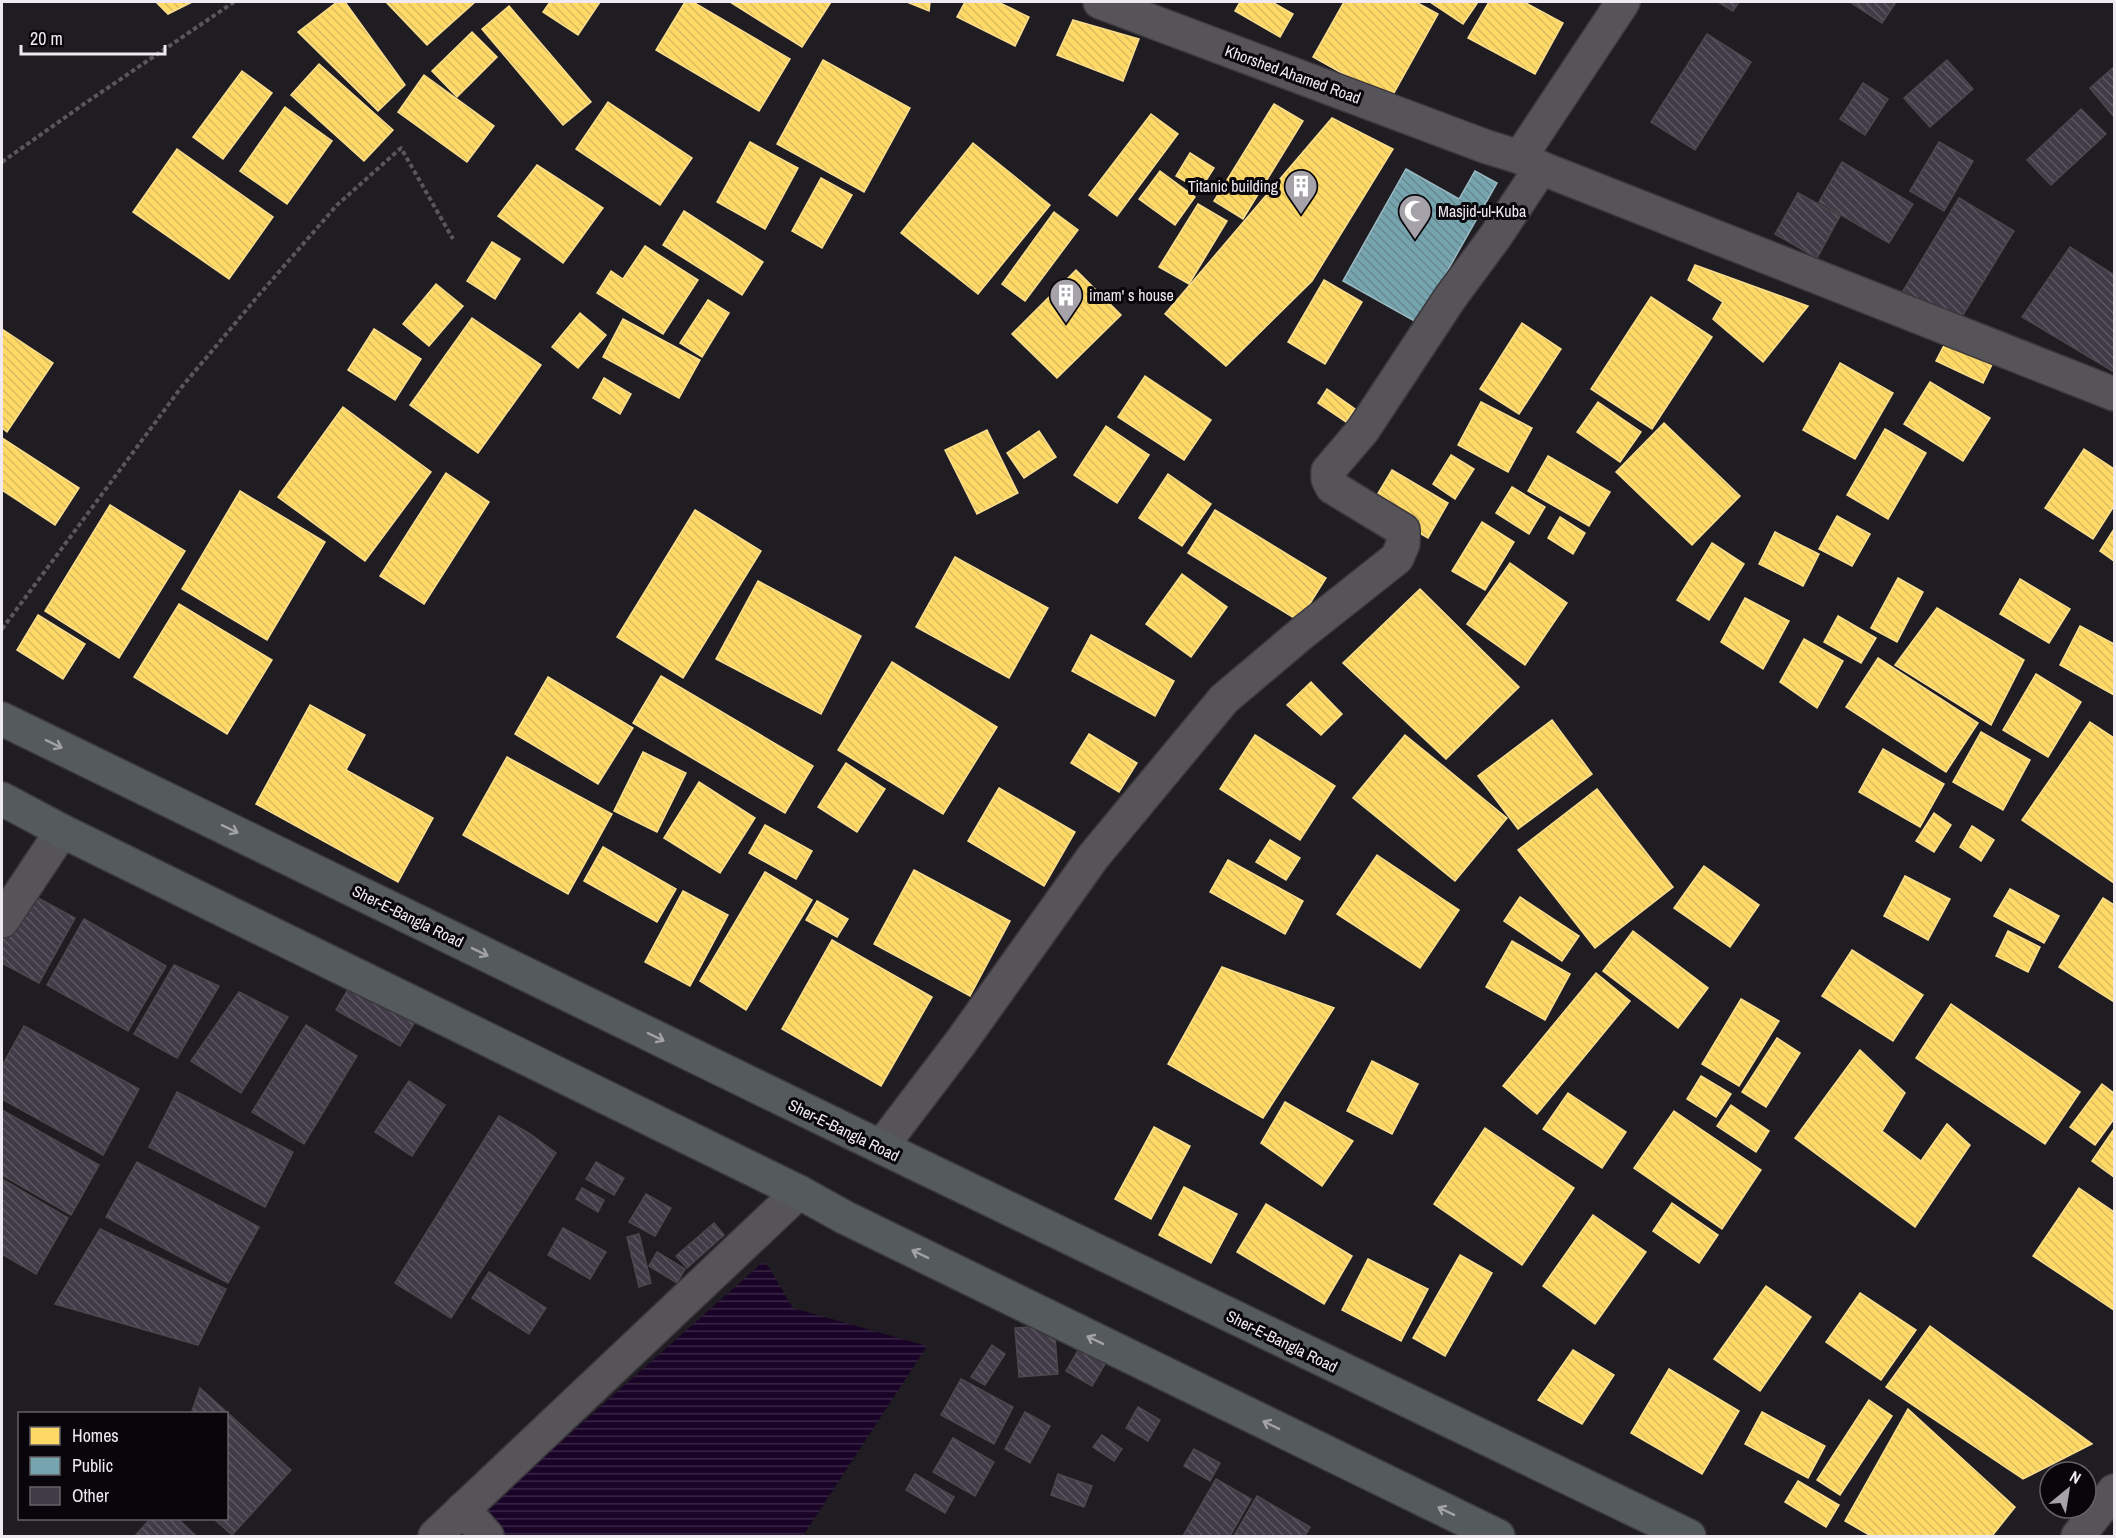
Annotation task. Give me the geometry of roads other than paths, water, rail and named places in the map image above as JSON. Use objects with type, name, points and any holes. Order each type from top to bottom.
[{"type":"highway","name":"Sher-E-Bangla Road","points":[[2,719],[881,1148],[1689,1536]]},
{"type":"highway","points":[[2,799],[62,831],[799,1192],[855,1222],[1498,1536]]},
{"type":"street","name":"Khorshed Ahamed Road","points":[[1100,2],[1531,162],[2115,394]]},
{"type":"street","points":[[881,1148],[961,1042],[1093,857],[1224,699],[1397,558],[1403,544],[1403,530],[1332,487],[1328,479],[1328,471],[1368,422],[1450,298],[1495,237],[1531,162],[1623,2]]},
{"type":"street","points":[[2,921],[62,831]]},
{"type":"street","points":[[435,1536],[799,1192]]},
{"type":"street","points":[[2078,1536],[2115,1491]]},
{"type":"street","points":[[463,1509],[487,1536]]},
{"type":"place","name":"Titanic building","points":[[1301,215]]},
{"type":"place","name":"Masjid-ul-Kuba","points":[[1415,240]]},
{"type":"place","name":"imam' s house","points":[[1066,324]]}]
